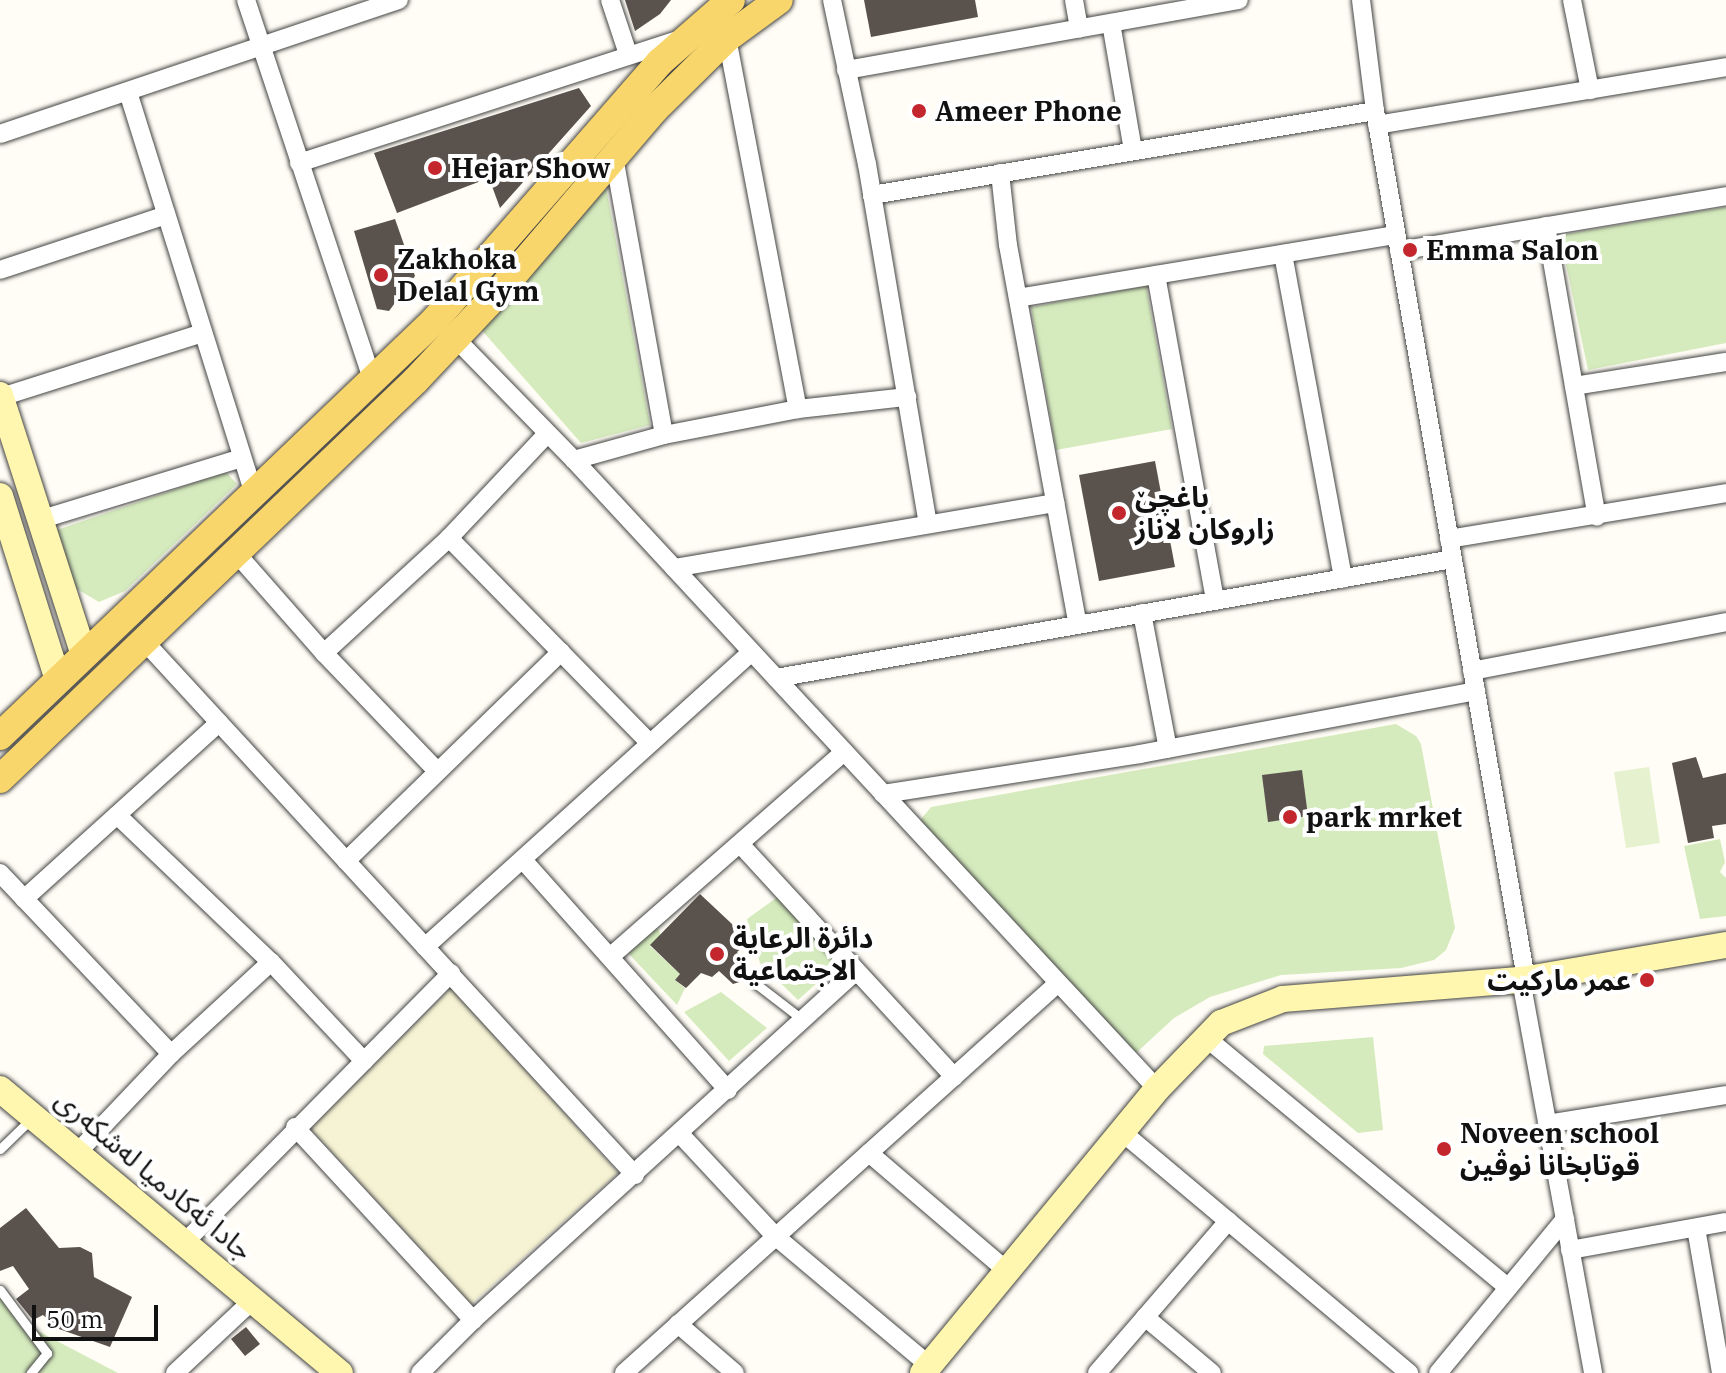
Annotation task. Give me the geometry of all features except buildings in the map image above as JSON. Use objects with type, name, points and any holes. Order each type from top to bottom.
[{"type":"main road","points":[[0,736],[454,300],[642,81],[682,39],[731,0]]},
{"type":"main road","points":[[0,779],[237,554],[456,339],[655,109],[727,38],[779,0]]},
{"type":"street","points":[[246,0],[373,381]]},
{"type":"street","points":[[0,134],[397,0]]},
{"type":"street","points":[[610,0],[628,54]]},
{"type":"street","points":[[832,0],[872,195],[928,523]]},
{"type":"street","points":[[1074,0],[1079,29]]},
{"type":"street","points":[[846,70],[1238,0]]},
{"type":"street","points":[[1362,0],[1376,118],[1476,691],[1547,1124],[1593,1373]]},
{"type":"street","points":[[1572,0],[1590,90]]},
{"type":"street","points":[[1111,23],[1133,151]]},
{"type":"street","points":[[727,38],[798,409]]},
{"type":"street","points":[[299,163],[682,39]]},
{"type":"street","points":[[872,195],[1133,151],[1590,90],[1726,67]]},
{"type":"street","points":[[128,92],[254,495]]},
{"type":"street","points":[[614,157],[664,435]]},
{"type":"street","points":[[1000,173],[1018,298],[1078,625]]},
{"type":"street","points":[[1018,298],[1283,254],[1546,226],[1726,196]]},
{"type":"street","points":[[0,270],[166,215]]},
{"type":"street","points":[[1546,226],[1597,517]]},
{"type":"street","points":[[1283,254],[1343,578]]},
{"type":"street","points":[[1156,275],[1215,601]]},
{"type":"street","points":[[84,655],[0,396],[203,333]]},
{"type":"street","points":[[456,339],[546,435],[574,460],[1157,1089]]},
{"type":"street","points":[[1574,386],[1726,362]]},
{"type":"street","points":[[574,460],[664,435],[798,409],[907,397]]},
{"type":"street","points":[[324,653],[449,538],[546,435]]},
{"type":"street","points":[[39,520],[242,458]]},
{"type":"street","points":[[1449,539],[1597,517],[1726,493]]},
{"type":"street","points":[[0,496],[58,680]]},
{"type":"street","points":[[674,568],[1056,503]]},
{"type":"street","points":[[449,538],[650,743]]},
{"type":"street","points":[[237,554],[324,653],[437,771]]},
{"type":"street","points":[[776,678],[1453,559]]},
{"type":"street","points":[[1142,613],[1168,749]]},
{"type":"street","points":[[1472,671],[1726,622]]},
{"type":"street","points":[[145,642],[635,1175]]},
{"type":"street","points":[[346,861],[561,652]]},
{"type":"street","points":[[425,947],[751,652]]},
{"type":"street","points":[[883,794],[1168,749],[1476,691]]},
{"type":"street","points":[[24,899],[219,723]]},
{"type":"street","points":[[611,956],[844,752]]},
{"type":"street","points":[[117,815],[271,962],[364,1061]]},
{"type":"street","points":[[741,845],[954,1077]]},
{"type":"street","points":[[523,860],[728,1090]]},
{"type":"street","points":[[0,873],[171,1054]]},
{"type":"street","points":[[680,1134],[775,1236],[926,1369],[1157,1089],[1204,1036],[1241,1013],[1283,999],[1523,980],[1726,945]]},
{"type":"street","points":[[77,1153],[171,1054],[271,962]]},
{"type":"street","points":[[420,1373],[473,1320],[856,971]]},
{"type":"street","points":[[186,1241],[295,1127],[451,973]]},
{"type":"street","points":[[624,1373],[1058,983]]},
{"type":"street","points":[[1204,1036],[1507,1287]]},
{"type":"street","name":"جادا ئه‌كادميا له‌شكه‌رى","points":[[0,1089],[186,1241],[252,1301],[340,1373]]},
{"type":"street","points":[[1547,1124],[1726,1095]]},
{"type":"street","points":[[295,1127],[473,1320]]},
{"type":"street","points":[[1122,1132],[1409,1373]]},
{"type":"street","points":[[869,1153],[1007,1271]]},
{"type":"street","points":[[1438,1373],[1565,1219]]},
{"type":"street","points":[[1097,1373],[1228,1221]]},
{"type":"street","points":[[1570,1250],[1726,1222]]},
{"type":"street","points":[[1696,1228],[1722,1362]]},
{"type":"street","points":[[175,1373],[252,1301]]},
{"type":"street","points":[[1145,1317],[1212,1373]]},
{"type":"street","points":[[678,1324],[735,1373]]},
{"type":"lane","points":[[755,983],[803,1020]]},
{"type":"lane","points":[[0,1149],[33,1116]]},
{"type":"lane","points":[[0,1290],[47,1353],[31,1373]]},
{"type":"shaded area","points":[[451,987],[618,1173],[471,1304],[310,1128]]},
{"type":"green space","points":[[605,182],[650,425],[581,443],[479,327]]},
{"type":"green space","points":[[1726,207],[1726,343],[1588,370],[1560,235]]},
{"type":"green space","points":[[1146,286],[1172,429],[1056,450],[1031,307]]},
{"type":"green space","points":[[226,472],[237,484],[125,591],[99,602],[70,585],[57,530]]},
{"type":"green space","points":[[1396,724],[1416,736],[1421,744],[1455,928],[1446,950],[1434,960],[1401,968],[1281,975],[1210,997],[1174,1018],[1135,1054],[1126,1051],[1008,914],[918,823],[931,807]]},
{"type":"green space","points":[[1649,767],[1660,843],[1626,848],[1614,772]]},
{"type":"green space","points":[[1720,839],[1725,862],[1720,872],[1726,878],[1726,916],[1700,919],[1684,846]]},
{"type":"green space","points":[[779,896],[838,964],[798,1000],[760,963],[747,919]]},
{"type":"green space","points":[[656,925],[661,935],[650,946],[680,974],[675,980],[685,988],[677,1005],[628,953]]},
{"type":"green space","points":[[721,992],[767,1028],[729,1061],[684,1012]]},
{"type":"green space","points":[[1373,1037],[1383,1130],[1358,1133],[1263,1054],[1264,1046]]},
{"type":"green space","points":[[0,1294],[34,1329],[118,1373],[0,1373]]},
{"type":"place","name":"Ameer Phone","points":[[919,111]]},
{"type":"place","name":"Hejar Show","points":[[435,168]]},
{"type":"place","name":"Emma Salon","points":[[1410,250]]},
{"type":"place","name":"Zakhoka Delal Gym","points":[[381,275]]},
{"type":"place","name":"باغچێ زاروكان لاناز","points":[[1119,513]]},
{"type":"place","name":"park mrket","points":[[1290,817]]},
{"type":"place","name":"دائرة الرعاية الاجتماعية","points":[[717,954]]},
{"type":"place","name":"عمر ماركيت","points":[[1647,980]]},
{"type":"place","name":"Noveen school قوتابخانا نوڤين","points":[[1444,1149]]}]
